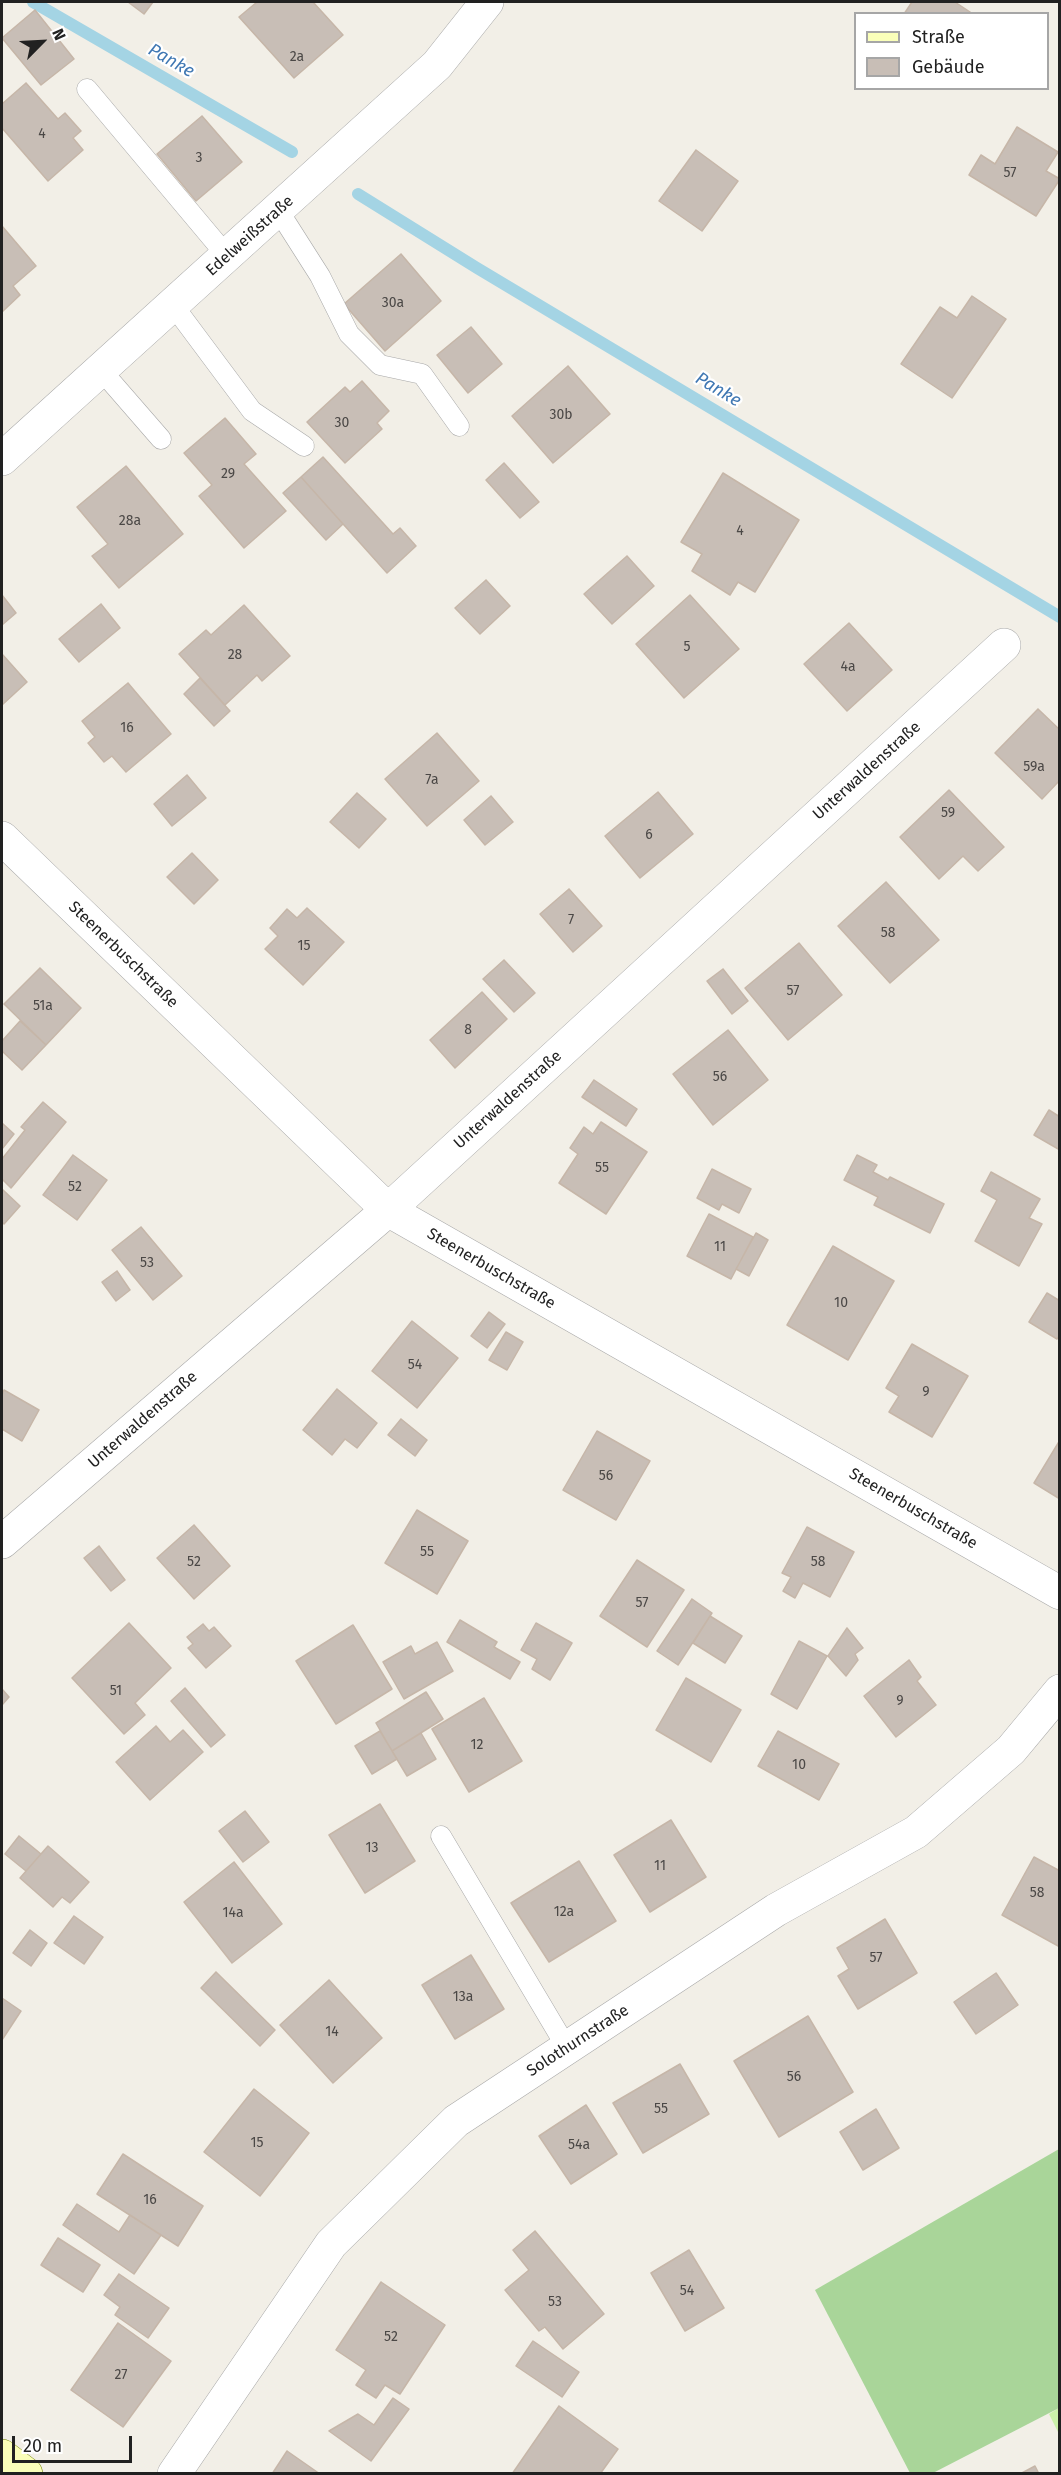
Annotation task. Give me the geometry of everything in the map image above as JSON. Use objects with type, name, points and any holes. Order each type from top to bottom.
[{"type":"main road","points":[[2,2456],[26,2474]]},
{"type":"street","name":"Edelweißstraße","points":[[2,459],[437,65],[487,2]]},
{"type":"street","name":"Unterwaldenstraße","points":[[2,1542],[388,1210],[1004,645]]},
{"type":"street","name":"Steenerbuschstraße","points":[[2,838],[388,1210],[1059,1593]]},
{"type":"street","name":"Solothurnstraße","points":[[174,2474],[331,2244],[456,2121],[776,1911],[916,1832],[1011,1750],[1059,1691]]},
{"type":"lane","points":[[87,89],[227,256]]},
{"type":"lane","points":[[278,210],[320,276],[349,334],[380,365],[422,374],[459,426]]},
{"type":"lane","points":[[173,305],[252,411],[304,446]]},
{"type":"lane","points":[[101,370],[161,439]]},
{"type":"lane","points":[[441,1836],[567,2048]]},
{"type":"green space","points":[[1059,2149],[1059,2408],[933,2473],[910,2473],[815,2290]]},
{"type":"green space","points":[[1059,2408],[1059,2434],[1049,2414]]},
{"type":"building","points":[[128,2],[153,2],[144,14]]},
{"type":"building","points":[[257,2],[313,2],[343,35],[294,78],[239,17]]},
{"type":"building","points":[[912,2],[955,2],[970,12],[905,12]]},
{"type":"building","points":[[35,10],[74,59],[41,85],[2,38]]},
{"type":"building","points":[[26,83],[58,119],[65,113],[81,131],[73,138],[83,150],[48,181],[2,128],[2,104]]},
{"type":"building","points":[[202,116],[242,162],[196,201],[157,154]]},
{"type":"building","points":[[1017,127],[1058,152],[1046,171],[1060,179],[1036,216],[969,175],[981,155],[995,164]]},
{"type":"building","points":[[696,150],[738,181],[702,231],[659,201]]},
{"type":"building","points":[[2,226],[36,266],[13,286],[20,295],[2,312]]},
{"type":"building","points":[[401,254],[441,301],[385,351],[344,304]]},
{"type":"building","points":[[972,296],[1006,319],[952,398],[901,364],[940,307],[957,318]]},
{"type":"building","points":[[471,327],[502,364],[468,393],[437,355]]},
{"type":"building","points":[[568,366],[610,414],[553,463],[512,416]]},
{"type":"building","points":[[362,381],[389,411],[377,423],[382,429],[345,463],[307,422],[345,387],[350,392]]},
{"type":"building","points":[[225,418],[256,454],[244,464],[286,511],[244,548],[199,496],[212,485],[184,453]]},
{"type":"building","points":[[323,457],[393,534],[400,528],[416,546],[387,573],[301,477]]},
{"type":"building","points":[[504,463],[539,502],[520,518],[486,480]]},
{"type":"building","points":[[126,466],[183,534],[119,588],[92,556],[108,544],[77,507]]},
{"type":"building","points":[[723,473],[799,520],[755,592],[738,582],[730,595],[692,571],[702,554],[681,542]]},
{"type":"building","points":[[301,477],[343,524],[326,540],[283,493]]},
{"type":"building","points":[[627,556],[654,586],[612,624],[584,594]]},
{"type":"building","points":[[486,580],[510,606],[480,634],[455,608]]},
{"type":"building","points":[[2,595],[16,613],[2,625]]},
{"type":"building","points":[[690,595],[739,649],[684,698],[636,644]]},
{"type":"building","points":[[101,604],[120,628],[79,662],[59,639]]},
{"type":"building","points":[[244,605],[290,656],[262,681],[257,675],[225,705],[179,654],[206,630],[211,635]]},
{"type":"building","points":[[849,623],[892,670],[847,711],[804,664]]},
{"type":"building","points":[[2,654],[27,682],[2,705]]},
{"type":"building","points":[[200,678],[230,711],[214,726],[184,694]]},
{"type":"building","points":[[128,683],[171,734],[126,772],[112,756],[104,762],[88,743],[95,737],[82,721]]},
{"type":"building","points":[[1038,709],[1060,730],[1060,780],[1042,799],[995,753]]},
{"type":"building","points":[[437,733],[479,781],[427,826],[385,779]]},
{"type":"building","points":[[187,775],[206,798],[172,826],[154,804]]},
{"type":"building","points":[[949,790],[1004,847],[978,871],[963,856],[939,879],[900,837]]},
{"type":"building","points":[[658,792],[693,834],[640,878],[605,836]]},
{"type":"building","points":[[357,793],[386,819],[359,848],[330,822]]},
{"type":"building","points":[[491,796],[513,822],[485,845],[464,820]]},
{"type":"building","points":[[192,853],[218,880],[194,904],[167,877]]},
{"type":"building","points":[[886,882],[939,940],[890,983],[838,926]]},
{"type":"building","points":[[569,889],[602,926],[573,952],[540,914]]},
{"type":"building","points":[[307,908],[344,942],[303,985],[265,949],[278,936],[270,928],[287,909],[297,918]]},
{"type":"building","points":[[799,943],[842,995],[788,1040],[745,988]]},
{"type":"building","points":[[504,960],[535,993],[514,1012],[483,979]]},
{"type":"building","points":[[40,968],[81,1008],[46,1045],[4,1004]]},
{"type":"building","points":[[723,969],[748,1001],[732,1014],[707,981]]},
{"type":"building","points":[[482,992],[507,1019],[455,1068],[430,1040]]},
{"type":"building","points":[[20,1021],[46,1045],[22,1070],[2,1051],[2,1041]]},
{"type":"building","points":[[728,1030],[768,1080],[713,1125],[673,1074]]},
{"type":"building","points":[[594,1080],[637,1109],[626,1126],[582,1097]]},
{"type":"building","points":[[43,1102],[66,1122],[11,1188],[2,1179],[2,1159],[25,1130],[21,1127]]},
{"type":"building","points":[[1049,1110],[1060,1117],[1060,1150],[1034,1135]]},
{"type":"building","points":[[601,1122],[647,1152],[606,1214],[559,1183],[578,1154],[570,1148],[584,1127],[593,1134]]},
{"type":"building","points":[[2,1123],[14,1134],[2,1149]]},
{"type":"building","points":[[73,1155],[107,1180],[77,1220],[43,1195]]},
{"type":"building","points":[[857,1155],[877,1165],[873,1172],[888,1180],[890,1177],[944,1204],[930,1233],[874,1205],[878,1197],[844,1180]]},
{"type":"building","points":[[712,1169],[751,1189],[739,1213],[722,1204],[719,1210],[697,1198]]},
{"type":"building","points":[[991,1172],[1040,1199],[1029,1218],[1042,1224],[1019,1266],[975,1241],[997,1200],[981,1191]]},
{"type":"building","points":[[2,1189],[20,1206],[4,1224],[2,1222]]},
{"type":"building","points":[[709,1214],[753,1237],[731,1279],[687,1256]]},
{"type":"building","points":[[141,1227],[182,1276],[153,1300],[112,1250]]},
{"type":"building","points":[[756,1233],[768,1240],[749,1276],[736,1269]]},
{"type":"building","points":[[833,1246],[894,1281],[848,1360],[787,1325]]},
{"type":"building","points":[[117,1271],[130,1290],[116,1301],[102,1282]]},
{"type":"building","points":[[1047,1293],[1060,1301],[1060,1335],[1057,1339],[1029,1322]]},
{"type":"building","points":[[489,1312],[505,1324],[487,1348],[471,1336]]},
{"type":"building","points":[[412,1321],[458,1358],[417,1408],[372,1371]]},
{"type":"building","points":[[506,1332],[523,1342],[507,1370],[489,1360]]},
{"type":"building","points":[[912,1344],[968,1376],[932,1437],[889,1412],[899,1396],[886,1388]]},
{"type":"building","points":[[337,1389],[377,1423],[357,1448],[345,1439],[332,1455],[303,1430]]},
{"type":"building","points":[[4,1390],[39,1410],[22,1441],[2,1429]]},
{"type":"building","points":[[401,1419],[427,1440],[415,1456],[388,1435]]},
{"type":"building","points":[[597,1431],[650,1461],[616,1520],[563,1490]]},
{"type":"building","points":[[1060,1440],[1060,1499],[1034,1483]]},
{"type":"building","points":[[417,1510],[468,1541],[437,1594],[385,1563]]},
{"type":"building","points":[[194,1525],[230,1566],[194,1599],[157,1558]]},
{"type":"building","points":[[807,1527],[854,1552],[830,1597],[803,1583],[795,1598],[783,1591],[791,1577],[782,1573]]},
{"type":"building","points":[[99,1546],[125,1580],[111,1591],[84,1558]]},
{"type":"building","points":[[637,1560],[684,1590],[647,1647],[600,1616]]},
{"type":"building","points":[[692,1599],[712,1613],[678,1665],[657,1651]]},
{"type":"building","points":[[710,1616],[742,1636],[725,1663],[693,1643]]},
{"type":"building","points":[[460,1620],[497,1642],[494,1647],[520,1662],[510,1679],[447,1642]]},
{"type":"building","points":[[129,1623],[171,1668],[135,1703],[145,1715],[124,1734],[72,1678]]},
{"type":"building","points":[[536,1623],[572,1643],[550,1680],[532,1669],[537,1659],[521,1650]]},
{"type":"building","points":[[203,1624],[209,1631],[214,1627],[231,1646],[206,1668],[188,1648],[193,1644],[187,1637]]},
{"type":"building","points":[[353,1625],[392,1689],[336,1724],[296,1661]]},
{"type":"building","points":[[847,1628],[863,1648],[855,1654],[858,1660],[846,1676],[828,1656]]},
{"type":"building","points":[[799,1641],[827,1656],[797,1709],[771,1694]]},
{"type":"building","points":[[437,1642],[453,1671],[404,1699],[383,1662],[411,1646],[415,1654]]},
{"type":"building","points":[[909,1660],[921,1677],[917,1681],[936,1705],[896,1737],[864,1696]]},
{"type":"building","points":[[686,1678],[741,1710],[711,1762],[656,1730]]},
{"type":"building","points":[[185,1688],[225,1735],[211,1747],[171,1701]]},
{"type":"building","points":[[2,1689],[9,1697],[2,1705]]},
{"type":"building","points":[[426,1692],[443,1719],[392,1751],[376,1723]]},
{"type":"building","points":[[484,1698],[522,1761],[469,1792],[432,1729]]},
{"type":"building","points":[[156,1726],[170,1742],[183,1730],[203,1752],[150,1800],[116,1762]]},
{"type":"building","points":[[380,1731],[397,1759],[372,1774],[355,1746]]},
{"type":"building","points":[[778,1731],[839,1764],[819,1800],[758,1766]]},
{"type":"building","points":[[421,1733],[436,1759],[407,1776],[392,1751]]},
{"type":"building","points":[[380,1804],[415,1861],[365,1893],[329,1835]]},
{"type":"building","points":[[245,1811],[269,1842],[243,1862],[219,1831]]},
{"type":"building","points":[[671,1820],[706,1877],[650,1912],[614,1855]]},
{"type":"building","points":[[19,1836],[41,1854],[26,1871],[5,1854]]},
{"type":"building","points":[[48,1846],[89,1882],[70,1903],[62,1897],[53,1907],[20,1878]]},
{"type":"building","points":[[1034,1857],[1060,1871],[1060,1947],[1002,1915]]},
{"type":"building","points":[[579,1861],[616,1921],[549,1962],[511,1903]]},
{"type":"building","points":[[234,1862],[282,1924],[232,1963],[184,1902]]},
{"type":"building","points":[[74,1916],[103,1937],[84,1964],[54,1943]]},
{"type":"building","points":[[885,1919],[917,1973],[858,2009],[838,1976],[849,1969],[837,1948]]},
{"type":"building","points":[[30,1930],[47,1943],[31,1966],[13,1953]]},
{"type":"building","points":[[471,1955],[504,2009],[455,2039],[422,1985]]},
{"type":"building","points":[[216,1972],[275,2030],[260,2046],[201,1988]]},
{"type":"building","points":[[996,1973],[1018,2005],[976,2034],[954,2002]]},
{"type":"building","points":[[329,1980],[382,2038],[333,2083],[280,2025]]},
{"type":"building","points":[[2,1998],[21,2011],[2,2040]]},
{"type":"building","points":[[808,2016],[853,2092],[779,2137],[734,2061]]},
{"type":"building","points":[[680,2064],[709,2114],[643,2153],[613,2103]]},
{"type":"building","points":[[254,2089],[309,2133],[260,2196],[204,2152]]},
{"type":"building","points":[[586,2105],[617,2154],[571,2184],[539,2136]]},
{"type":"building","points":[[876,2109],[899,2148],[863,2170],[840,2132]]},
{"type":"building","points":[[123,2154],[203,2206],[178,2246],[97,2194]]},
{"type":"building","points":[[77,2204],[119,2232],[130,2215],[161,2235],[134,2274],[63,2225]]},
{"type":"building","points":[[535,2231],[604,2314],[563,2349],[545,2327],[539,2331],[505,2290],[529,2270],[513,2250]]},
{"type":"building","points":[[58,2238],[100,2265],[83,2292],[41,2265]]},
{"type":"building","points":[[689,2250],[724,2308],[685,2331],[651,2273]]},
{"type":"building","points":[[119,2274],[169,2308],[148,2338],[115,2315],[120,2307],[104,2295]]},
{"type":"building","points":[[381,2282],[445,2325],[400,2394],[385,2385],[376,2398],[356,2385],[366,2370],[336,2350]]},
{"type":"building","points":[[118,2323],[171,2361],[123,2427],[71,2390]]},
{"type":"building","points":[[533,2341],[579,2372],[562,2397],[516,2366]]},
{"type":"building","points":[[393,2398],[409,2409],[371,2461],[329,2431],[358,2414],[374,2425]]},
{"type":"building","points":[[559,2406],[618,2449],[600,2474],[512,2474]]},
{"type":"building","points":[[287,2451],[320,2474],[272,2474]]},
{"type":"building","points":[[1035,2466],[1039,2474],[1020,2474]]},
{"type":"waterway","name":"Panke","points":[[33,2],[292,152]]},
{"type":"waterway","name":"Panke","points":[[358,194],[477,268],[1060,617]]}]
